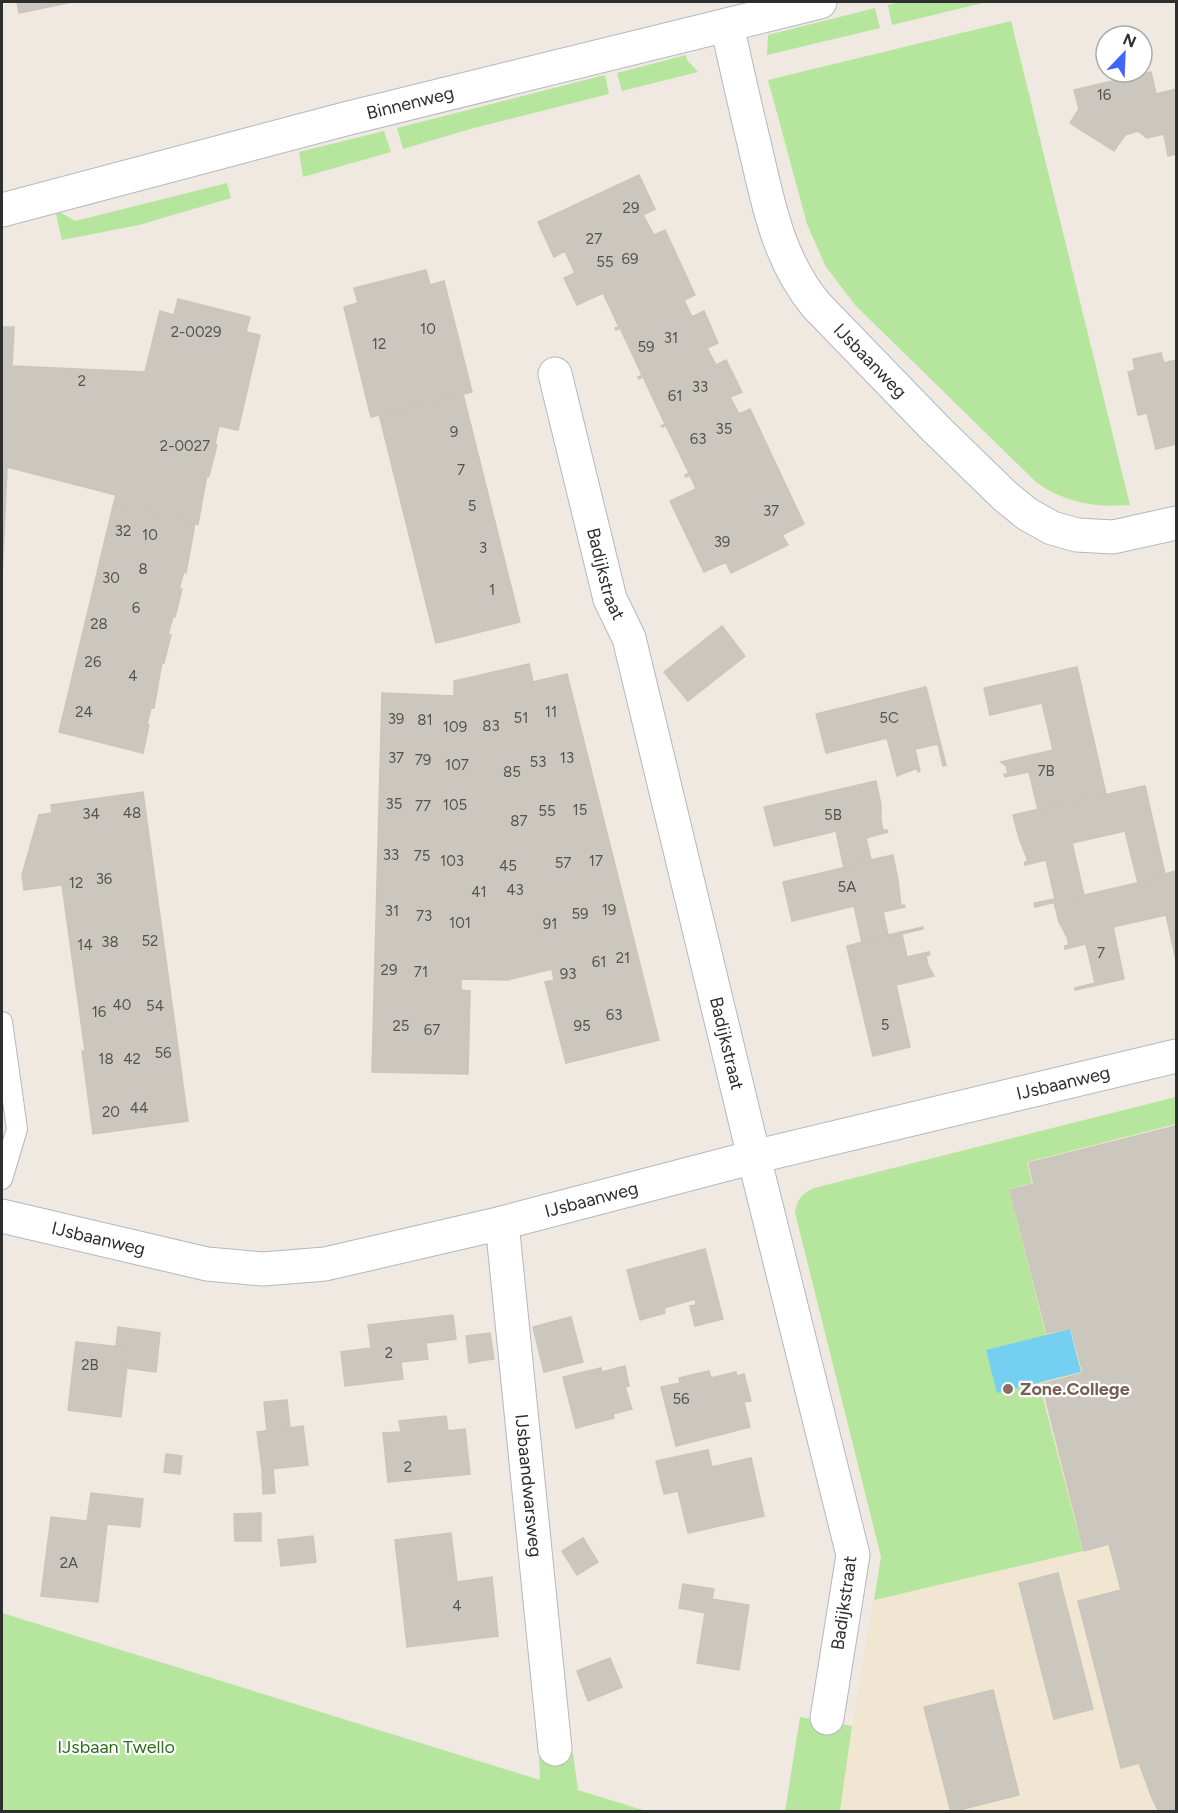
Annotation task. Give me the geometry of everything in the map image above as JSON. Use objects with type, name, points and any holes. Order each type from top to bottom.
[{"type":"street","name":"Binnenweg","points":[[2,210],[345,119],[820,2]]},
{"type":"street","name":"IJsbaanweg","points":[[727,25],[766,195],[778,237],[787,262],[800,286],[816,305],[936,429],[1005,496],[1027,514],[1052,528],[1077,535],[1113,537],[1176,523]]},
{"type":"street","name":"Badijkstraat","points":[[555,374],[610,599],[629,638],[853,1556],[827,1718]]},
{"type":"street","name":"IJsbaanweg","points":[[2,1216],[207,1264],[263,1269],[326,1264],[502,1223],[754,1157],[1176,1056]]},
{"type":"street","name":"IJsbaandwarsweg","points":[[502,1223],[555,1749]]},
{"type":"lane","points":[[2,1022],[17,1129],[2,1179]]},
{"type":"shaded area","name":"Zone.College","points":[[1176,1097],[1176,1811],[840,1811],[881,1557],[795,1213],[799,1199],[802,1194],[814,1188]]},
{"type":"green space","points":[[901,2],[987,2],[892,25],[888,5]]},
{"type":"green space","points":[[875,8],[880,28],[767,55],[768,35]]},
{"type":"green space","points":[[1011,21],[1130,505],[1105,506],[1082,503],[1070,500],[1037,483],[856,306],[826,267],[807,224],[768,80]]},
{"type":"green space","points":[[686,55],[687,60],[698,72],[622,91],[617,73]]},
{"type":"green space","points":[[605,75],[609,94],[474,128],[403,149],[397,128]]},
{"type":"green space","points":[[384,131],[391,152],[303,177],[299,152]]},
{"type":"green space","points":[[227,183],[231,198],[139,225],[62,240],[56,214],[60,212],[75,221]]},
{"type":"green space","points":[[1176,1097],[1176,1124],[1027,1162],[1032,1183],[1009,1189],[1046,1335],[1070,1329],[1081,1372],[1039,1383],[1083,1551],[874,1600],[881,1557],[795,1213],[797,1204],[806,1192],[814,1188]]},
{"type":"green space","name":"IJsbaan Twello","points":[[2,1613],[540,1780],[539,1756],[573,1753],[578,1790],[646,1811],[2,1811]]},
{"type":"green space","points":[[800,1717],[852,1726],[840,1811],[785,1812]]},
{"type":"water","points":[[1070,1329],[1081,1372],[997,1393],[986,1350]]},
{"type":"building","points":[[17,2],[72,2],[19,13]]},
{"type":"building","points":[[1100,84],[1154,84],[1156,94],[1176,89],[1176,154],[1168,156],[1164,134],[1147,138],[1138,131],[1125,135],[1114,151],[1070,123],[1079,109],[1074,90]]},
{"type":"building","points":[[639,175],[655,209],[643,215],[654,235],[665,230],[695,295],[684,300],[692,317],[704,311],[718,343],[707,348],[716,365],[726,360],[742,392],[730,397],[739,414],[750,409],[804,524],[782,535],[788,545],[731,573],[726,562],[704,572],[670,501],[696,489],[690,475],[686,477],[685,475],[689,473],[666,426],[661,426],[665,424],[643,377],[639,379],[638,377],[642,375],[620,328],[616,330],[615,328],[619,327],[603,293],[577,305],[564,278],[575,273],[565,251],[554,257],[538,222]]},
{"type":"building","points":[[426,270],[430,285],[444,281],[472,392],[371,417],[344,307],[358,303],[354,288]]},
{"type":"building","points":[[178,299],[250,317],[246,332],[260,335],[238,430],[219,426],[215,444],[217,445],[209,476],[207,475],[198,524],[114,502],[116,495],[7,467],[2,580],[2,327],[14,327],[12,366],[145,372],[160,311],[174,315]]},
{"type":"building","points":[[1161,353],[1164,363],[1176,360],[1176,444],[1156,449],[1147,413],[1138,415],[1128,372],[1135,370],[1133,359]]},
{"type":"building","points":[[463,394],[520,622],[436,643],[379,414]]},
{"type":"building","points":[[114,502],[195,523],[186,573],[184,571],[175,617],[173,617],[168,634],[171,635],[164,663],[162,662],[154,708],[151,708],[147,724],[149,725],[143,753],[59,732]]},
{"type":"building","points":[[722,626],[745,656],[688,701],[664,672]]},
{"type":"building","points":[[529,664],[533,682],[567,674],[659,1040],[566,1063],[545,982],[554,980],[552,969],[507,980],[461,979],[461,990],[470,991],[468,1074],[372,1072],[382,693],[454,696],[454,681]]},
{"type":"building","points":[[1077,667],[1106,794],[1038,810],[1029,772],[1005,777],[1004,774],[1008,774],[1006,766],[1001,762],[1053,750],[1042,703],[990,715],[984,688]]},
{"type":"building","points":[[926,687],[946,765],[943,766],[938,744],[915,749],[920,771],[918,772],[917,768],[897,776],[887,738],[826,753],[816,714]]},
{"type":"building","points":[[876,781],[883,830],[888,832],[866,838],[871,860],[893,856],[844,868],[836,831],[774,846],[764,807]]},
{"type":"building","points":[[1145,786],[1165,874],[1176,871],[1176,874],[1138,883],[1125,831],[1072,843],[1084,895],[1035,907],[1034,903],[1055,899],[1046,860],[1025,865],[1028,861],[1013,815]]},
{"type":"building","points":[[143,792],[188,1121],[93,1134],[82,1051],[85,1051],[62,885],[24,890],[22,875],[39,815],[52,813],[51,805]]},
{"type":"building","points":[[893,856],[901,906],[905,907],[883,912],[888,935],[923,927],[923,929],[847,947],[862,942],[854,906],[792,921],[783,882]]},
{"type":"building","points":[[1176,874],[1176,960],[1166,915],[1113,927],[1124,979],[1075,990],[1075,988],[1095,983],[1086,944],[1065,949],[1065,946],[1069,945],[1059,922],[1054,902]]},
{"type":"building","points":[[902,934],[907,957],[929,952],[930,955],[926,956],[934,976],[896,985],[910,1047],[873,1056],[847,947]]},
{"type":"building","points":[[1176,1126],[1176,1812],[1159,1812],[1139,1763],[1121,1768],[1078,1601],[1121,1590],[1109,1544],[1084,1551],[1042,1384],[1083,1373],[1071,1328],[1047,1333],[1010,1190],[1034,1184],[1029,1163]]},
{"type":"building","points":[[705,1249],[723,1319],[695,1326],[690,1306],[696,1305],[695,1299],[664,1308],[665,1313],[640,1320],[627,1270]]},
{"type":"building","points":[[453,1315],[456,1339],[426,1343],[428,1359],[401,1362],[403,1379],[345,1386],[341,1352],[371,1348],[368,1325]]},
{"type":"building","points":[[571,1317],[583,1362],[544,1372],[533,1327]]},
{"type":"building","points":[[118,1327],[160,1333],[156,1372],[127,1368],[129,1348],[116,1347]]},
{"type":"building","points":[[490,1333],[494,1359],[469,1363],[466,1336]]},
{"type":"building","points":[[76,1342],[129,1348],[121,1417],[68,1410]]},
{"type":"building","points":[[625,1366],[629,1386],[625,1387],[632,1409],[613,1414],[614,1418],[576,1428],[563,1377],[601,1368],[602,1372]]},
{"type":"building","points":[[709,1371],[711,1378],[736,1372],[737,1376],[744,1374],[751,1401],[744,1402],[750,1427],[676,1446],[661,1387],[680,1383],[679,1378]]},
{"type":"building","points":[[287,1400],[290,1428],[267,1430],[264,1402]]},
{"type":"building","points":[[446,1416],[448,1431],[465,1429],[470,1474],[388,1482],[383,1433],[401,1432],[399,1421]]},
{"type":"building","points":[[303,1426],[308,1465],[262,1470],[257,1432]]},
{"type":"building","points":[[708,1450],[712,1467],[751,1458],[764,1516],[688,1533],[678,1491],[664,1494],[656,1461]]},
{"type":"building","points":[[166,1454],[182,1456],[180,1474],[164,1472]]},
{"type":"building","points":[[273,1469],[275,1493],[263,1494],[262,1470]]},
{"type":"building","points":[[91,1493],[143,1499],[140,1527],[107,1524],[98,1602],[41,1596],[51,1517],[87,1521]]},
{"type":"building","points":[[261,1513],[261,1541],[235,1541],[234,1514]]},
{"type":"building","points":[[451,1533],[457,1582],[492,1577],[498,1636],[407,1647],[395,1540]]},
{"type":"building","points":[[313,1536],[316,1562],[281,1566],[278,1540]]},
{"type":"building","points":[[583,1538],[598,1562],[577,1575],[562,1551]]},
{"type":"building","points":[[1058,1573],[1093,1709],[1054,1719],[1019,1583]]},
{"type":"building","points":[[683,1584],[714,1589],[712,1599],[749,1605],[739,1670],[697,1663],[705,1613],[679,1608]]},
{"type":"building","points":[[610,1658],[622,1687],[588,1701],[577,1671]]},
{"type":"building","points":[[993,1690],[1019,1795],[951,1812],[924,1707]]},
{"type":"place","name":"Zone.College","points":[[1008,1389]]}]
